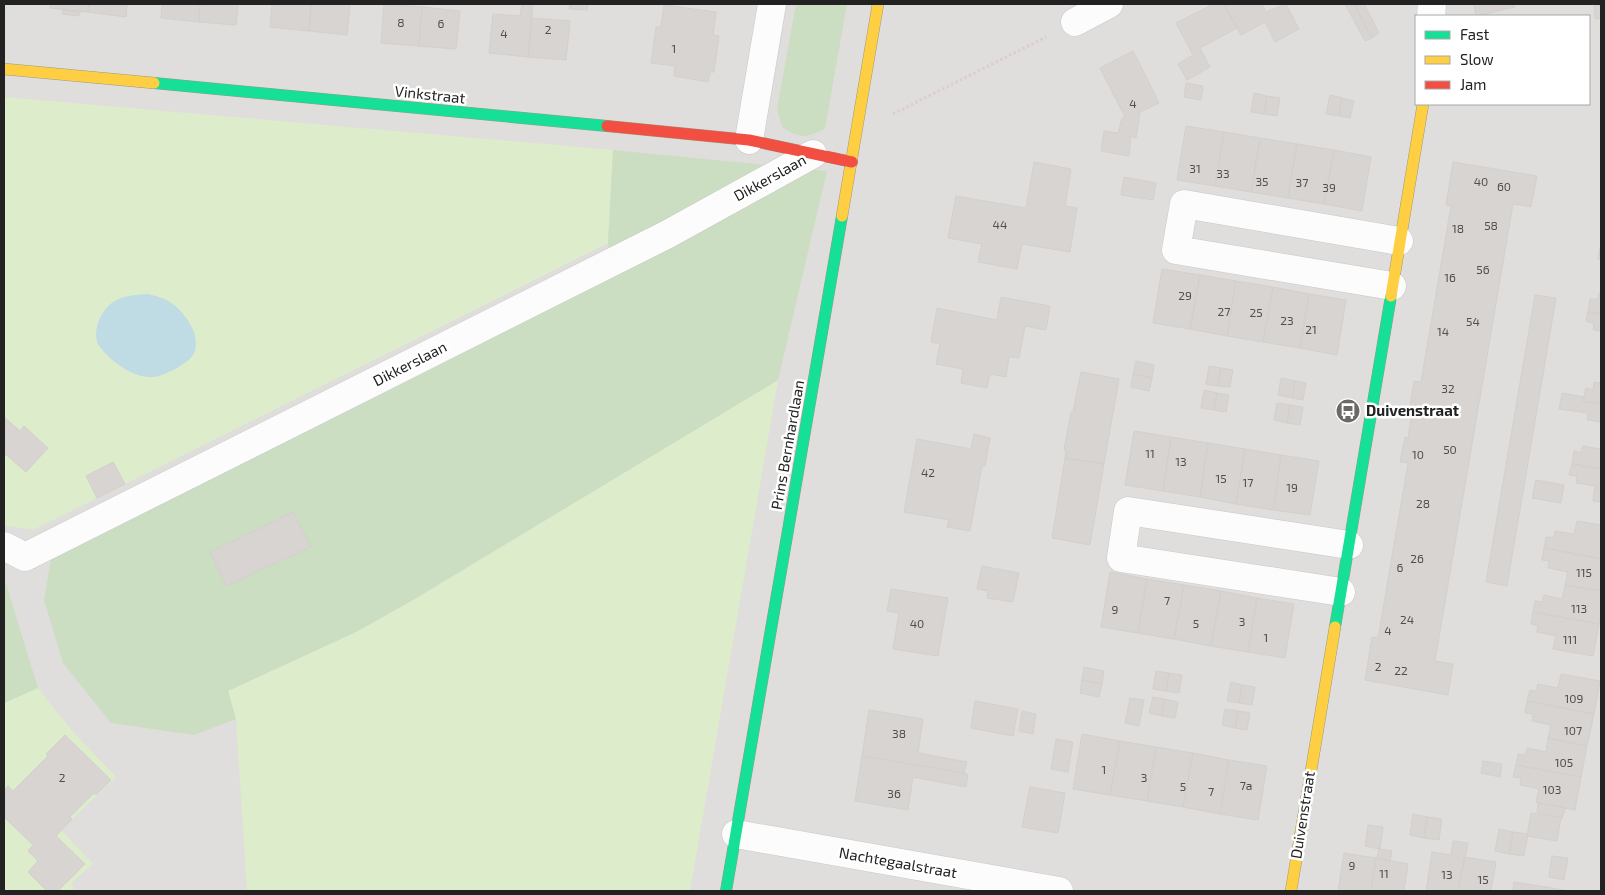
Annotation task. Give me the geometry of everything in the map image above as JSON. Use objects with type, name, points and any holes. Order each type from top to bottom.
[{"type":"street","points":[[749,140],[772,4]]},
{"type":"street","name":"Prins Bernhardlaan","points":[[726,891],[878,4]]},
{"type":"street","points":[[1075,22],[1108,4]]},
{"type":"street","name":"Vinkstraat","points":[[4,69],[749,140],[852,162]]},
{"type":"street","name":"Duivenstraat","points":[[1291,891],[1399,241],[1424,105]]},
{"type":"street","name":"Dikkerslaan","points":[[14,551],[668,234],[813,154]]},
{"type":"street","points":[[1392,286],[1176,250],[1184,204],[1399,241]]},
{"type":"street","points":[[1341,592],[1121,558],[1128,511],[1349,545]]},
{"type":"street","name":"Nachtegaalstraat","points":[[736,834],[1059,891]]},
{"type":"path","points":[[860,111],[889,116],[1075,22]]},
{"type":"shaded area","points":[[4,4],[1601,4],[1601,891],[4,891]]},
{"type":"green space","points":[[796,4],[847,4],[825,129],[803,136],[794,134],[782,127],[777,109]]},
{"type":"green space","points":[[4,97],[613,150],[608,243],[33,530],[4,525]]},
{"type":"green space","points":[[613,150],[827,171],[778,380],[418,597],[358,631],[228,691],[236,719],[194,735],[111,723],[63,663],[44,600],[51,558],[402,384],[611,275],[608,243]]},
{"type":"green space","points":[[778,380],[690,891],[247,891],[236,719],[228,691],[358,631],[418,597]]},
{"type":"green space","points":[[4,577],[38,688],[4,703]]},
{"type":"green space","points":[[38,688],[72,731],[116,777],[61,830],[93,864],[71,883],[74,891],[4,891],[4,703]]},
{"type":"water","points":[[148,294],[165,299],[176,306],[191,325],[196,339],[196,346],[189,360],[177,368],[161,375],[144,377],[130,372],[110,358],[100,347],[96,335],[101,315],[110,304],[123,298]]},
{"type":"building","points":[[51,4],[89,4],[88,12],[50,8]]},
{"type":"building","points":[[89,4],[127,4],[126,17],[88,12]]},
{"type":"building","points":[[162,4],[200,4],[199,22],[161,18]]},
{"type":"building","points":[[200,4],[238,4],[236,25],[199,22]]},
{"type":"building","points":[[272,4],[311,4],[309,31],[270,27]]},
{"type":"building","points":[[311,4],[350,4],[347,35],[309,31]]},
{"type":"building","points":[[384,4],[422,7],[419,46],[381,43]]},
{"type":"building","points":[[522,4],[533,4],[528,57],[489,53],[493,14],[520,16]]},
{"type":"building","points":[[570,4],[588,4],[587,10],[569,9]]},
{"type":"building","points":[[1214,4],[1224,4],[1237,28],[1200,48],[1210,67],[1187,80],[1178,64],[1193,55],[1176,23]]},
{"type":"building","points":[[1224,4],[1262,4],[1266,12],[1286,4],[1299,29],[1275,42],[1265,22],[1241,35]]},
{"type":"building","points":[[1345,4],[1354,4],[1372,38],[1365,41]]},
{"type":"building","points":[[1354,4],[1364,4],[1379,33],[1372,38]]},
{"type":"building","points":[[1474,4],[1514,4],[1515,7],[1480,15],[1476,15]]},
{"type":"building","points":[[664,5],[716,12],[713,35],[719,36],[714,72],[710,72],[708,82],[674,76],[675,66],[651,63],[656,27],[661,27]]},
{"type":"building","points":[[1601,5],[1601,18],[1595,19],[1594,6]]},
{"type":"building","points":[[422,7],[460,11],[456,49],[419,46]]},
{"type":"building","points":[[63,10],[80,12],[79,16],[62,14]]},
{"type":"building","points":[[531,18],[570,21],[566,60],[528,57]]},
{"type":"building","points":[[1133,51],[1159,103],[1140,112],[1136,138],[1131,136],[1129,156],[1101,151],[1104,131],[1118,133],[1122,118],[1125,117],[1100,68]]},
{"type":"building","points":[[1186,83],[1203,86],[1201,100],[1184,97]]},
{"type":"building","points":[[1254,93],[1267,96],[1264,114],[1251,112]]},
{"type":"building","points":[[1330,95],[1342,98],[1339,116],[1326,114]]},
{"type":"building","points":[[1267,96],[1280,98],[1277,116],[1264,114]]},
{"type":"building","points":[[1342,98],[1354,101],[1350,118],[1339,116]]},
{"type":"building","points":[[1186,126],[1224,132],[1215,186],[1177,180]]},
{"type":"building","points":[[1224,132],[1260,138],[1251,192],[1215,186]]},
{"type":"building","points":[[1260,138],[1297,144],[1288,198],[1251,192]]},
{"type":"building","points":[[1297,144],[1334,150],[1324,204],[1288,198]]},
{"type":"building","points":[[1334,150],[1371,157],[1362,211],[1324,204]]},
{"type":"building","points":[[1034,162],[1071,169],[1065,206],[1077,208],[1070,252],[1022,244],[1017,269],[978,262],[982,244],[948,238],[956,196],[1026,208]]},
{"type":"building","points":[[1453,162],[1537,176],[1531,207],[1513,204],[1435,661],[1453,664],[1448,695],[1365,680],[1372,637],[1378,638],[1408,463],[1400,462],[1405,437],[1408,438],[1413,406],[1410,406],[1414,381],[1421,382],[1451,206],[1446,205]]},
{"type":"building","points":[[1124,177],[1156,183],[1153,200],[1121,195]]},
{"type":"building","points":[[1600,247],[1601,259],[1598,259]]},
{"type":"building","points":[[1162,269],[1200,275],[1190,329],[1153,323]]},
{"type":"building","points":[[1200,275],[1236,281],[1227,336],[1190,329]]},
{"type":"building","points":[[1236,281],[1273,287],[1263,342],[1227,336]]},
{"type":"building","points":[[1273,287],[1309,294],[1300,348],[1263,342]]},
{"type":"building","points":[[1599,293],[1601,293],[1601,314],[1588,312],[1590,299],[1598,299]]},
{"type":"building","points":[[1309,294],[1346,300],[1337,355],[1300,348]]},
{"type":"building","points":[[1535,295],[1556,298],[1507,586],[1486,582]]},
{"type":"building","points":[[1001,297],[1050,306],[1046,330],[1025,326],[1019,358],[1009,357],[1006,377],[990,374],[987,388],[961,383],[963,369],[936,364],[940,344],[931,342],[937,308],[997,320]]},
{"type":"building","points":[[1588,312],[1601,314],[1601,331],[1593,330],[1594,324],[1586,321]]},
{"type":"building","points":[[1136,361],[1154,365],[1152,378],[1133,374]]},
{"type":"building","points":[[1209,366],[1221,368],[1218,386],[1206,384]]},
{"type":"building","points":[[1221,368],[1233,370],[1230,387],[1218,386]]},
{"type":"building","points":[[1081,372],[1119,379],[1104,464],[1065,458],[1066,450],[1064,450],[1071,412],[1073,412]]},
{"type":"building","points":[[1133,374],[1152,378],[1149,391],[1131,387]]},
{"type":"building","points":[[1281,378],[1295,381],[1292,398],[1278,395]]},
{"type":"building","points":[[1295,381],[1306,383],[1303,400],[1292,398]]},
{"type":"building","points":[[1594,382],[1601,383],[1601,404],[1583,401],[1586,388],[1593,390]]},
{"type":"building","points":[[1204,390],[1217,393],[1214,410],[1201,408]]},
{"type":"building","points":[[1217,393],[1229,395],[1226,412],[1214,410]]},
{"type":"building","points":[[1562,393],[1584,397],[1583,401],[1601,404],[1601,422],[1587,420],[1588,413],[1559,409]]},
{"type":"building","points":[[1277,403],[1290,405],[1287,423],[1274,420]]},
{"type":"building","points":[[1290,405],[1303,407],[1300,425],[1287,423]]},
{"type":"building","points":[[4,417],[20,431],[24,426],[48,448],[26,472],[4,453]]},
{"type":"building","points":[[1134,431],[1171,437],[1163,491],[1125,485]]},
{"type":"building","points":[[974,434],[990,438],[985,466],[982,466],[970,531],[947,527],[949,520],[904,512],[917,439],[971,449]]},
{"type":"building","points":[[1171,437],[1208,443],[1200,497],[1163,491]]},
{"type":"building","points":[[1208,443],[1245,449],[1236,504],[1200,497]]},
{"type":"building","points":[[1583,446],[1601,449],[1601,469],[1572,464],[1574,451],[1581,453]]},
{"type":"building","points":[[1245,449],[1281,455],[1273,510],[1236,504]]},
{"type":"building","points":[[1281,455],[1319,461],[1310,515],[1273,510]]},
{"type":"building","points":[[1065,458],[1104,464],[1090,545],[1052,538]]},
{"type":"building","points":[[113,462],[125,484],[97,498],[86,476]]},
{"type":"building","points":[[1572,464],[1601,469],[1601,502],[1593,501],[1595,486],[1576,483],[1577,476],[1569,475]]},
{"type":"building","points":[[1536,480],[1564,485],[1561,503],[1532,498]]},
{"type":"building","points":[[293,512],[311,547],[226,586],[210,552]]},
{"type":"building","points":[[1577,521],[1601,525],[1601,559],[1544,548],[1546,537],[1554,538],[1555,531],[1574,534]]},
{"type":"building","points":[[1544,548],[1601,559],[1601,591],[1565,585],[1568,572],[1548,568],[1549,561],[1542,560]]},
{"type":"building","points":[[982,566],[1019,573],[1013,602],[987,598],[988,591],[977,589]]},
{"type":"building","points":[[1110,572],[1147,579],[1138,633],[1101,627]]},
{"type":"building","points":[[1147,579],[1184,585],[1174,639],[1138,633]]},
{"type":"building","points":[[1184,585],[1221,591],[1211,646],[1174,639]]},
{"type":"building","points":[[1565,585],[1601,591],[1599,624],[1533,612],[1535,601],[1542,602],[1544,595],[1562,599]]},
{"type":"building","points":[[891,589],[948,598],[938,656],[893,649],[899,613],[887,611]]},
{"type":"building","points":[[1221,591],[1257,598],[1248,652],[1211,646]]},
{"type":"building","points":[[1257,598],[1294,604],[1285,658],[1248,652]]},
{"type":"building","points":[[1533,612],[1599,624],[1593,656],[1553,649],[1556,636],[1537,632],[1538,626],[1531,624]]},
{"type":"building","points":[[1084,667],[1104,671],[1102,684],[1082,680]]},
{"type":"building","points":[[1156,671],[1169,673],[1166,691],[1153,689]]},
{"type":"building","points":[[1169,673],[1182,675],[1179,693],[1166,691]]},
{"type":"building","points":[[1561,674],[1600,681],[1594,714],[1527,701],[1530,690],[1536,691],[1538,684],[1558,688]]},
{"type":"building","points":[[1082,680],[1102,684],[1099,697],[1080,693]]},
{"type":"building","points":[[1231,682],[1242,685],[1239,703],[1227,701]]},
{"type":"building","points":[[1242,685],[1255,687],[1252,705],[1239,703]]},
{"type":"building","points":[[1153,697],[1164,699],[1162,716],[1149,713]]},
{"type":"building","points":[[1130,698],[1144,700],[1139,726],[1125,723]]},
{"type":"building","points":[[1164,699],[1178,702],[1175,718],[1162,716]]},
{"type":"building","points":[[975,701],[1018,709],[1013,736],[971,728]]},
{"type":"building","points":[[1527,701],[1594,714],[1587,746],[1548,738],[1551,725],[1532,721],[1533,714],[1525,713]]},
{"type":"building","points":[[1225,709],[1238,711],[1235,728],[1222,725]]},
{"type":"building","points":[[869,710],[923,719],[918,753],[967,762],[964,773],[862,756]]},
{"type":"building","points":[[1022,711],[1036,714],[1033,734],[1019,731]]},
{"type":"building","points":[[1238,711],[1250,713],[1247,730],[1235,728]]},
{"type":"building","points":[[1082,734],[1120,741],[1110,795],[1073,789]]},
{"type":"building","points":[[65,735],[111,780],[96,795],[94,793],[70,817],[72,819],[56,836],[85,864],[58,891],[47,891],[28,872],[38,861],[28,851],[33,845],[4,817],[4,791],[8,786],[13,791],[48,756],[46,754]]},
{"type":"building","points":[[1548,738],[1587,746],[1581,777],[1516,765],[1518,754],[1525,755],[1527,748],[1546,752]]},
{"type":"building","points":[[1056,739],[1073,742],[1068,772],[1051,769]]},
{"type":"building","points":[[1120,741],[1156,747],[1147,801],[1110,795]]},
{"type":"building","points":[[1156,747],[1193,753],[1183,807],[1147,801]]},
{"type":"building","points":[[1193,753],[1229,760],[1220,814],[1183,807]]},
{"type":"building","points":[[862,756],[964,773],[968,775],[966,787],[913,777],[908,810],[855,801]]},
{"type":"building","points":[[1229,760],[1267,766],[1258,820],[1220,814]]},
{"type":"building","points":[[1483,761],[1502,764],[1500,777],[1481,773]]},
{"type":"building","points":[[1516,765],[1581,777],[1575,810],[1536,802],[1539,789],[1520,785],[1521,778],[1513,777]]},
{"type":"building","points":[[1030,787],[1065,793],[1058,833],[1022,827]]},
{"type":"building","points":[[1538,803],[1565,808],[1562,818],[1537,812]]},
{"type":"building","points":[[1531,813],[1561,818],[1557,841],[1527,836]]},
{"type":"building","points":[[1413,814],[1427,817],[1424,838],[1410,835]]},
{"type":"building","points":[[1427,817],[1442,819],[1439,840],[1424,838]]},
{"type":"building","points":[[1368,825],[1383,827],[1380,849],[1365,846]]},
{"type":"building","points":[[1499,829],[1513,832],[1509,854],[1495,851]]},
{"type":"building","points":[[1513,832],[1528,834],[1524,856],[1509,854]]},
{"type":"building","points":[[1453,841],[1468,843],[1458,891],[1426,891],[1432,852],[1451,855]]},
{"type":"building","points":[[1379,849],[1392,851],[1390,861],[1377,858]]},
{"type":"building","points":[[1344,853],[1376,858],[1371,891],[1338,891]]},
{"type":"building","points":[[1552,856],[1568,858],[1564,880],[1549,877]]},
{"type":"building","points":[[1464,857],[1496,862],[1491,891],[1458,891]]},
{"type":"building","points":[[1376,858],[1408,864],[1404,891],[1371,891]]},
{"type":"building","points":[[1514,882],[1546,887],[1546,891],[1513,891]]},
{"type":"building","points":[[1546,887],[1569,891],[1546,891]]},
{"type":"traffic: fast","points":[[154,83],[607,126]]},
{"type":"traffic: fast","points":[[726,891],[842,216]]},
{"type":"traffic: fast","points":[[1335,627],[1391,296]]},
{"type":"traffic: slow","points":[[842,216],[878,4]]},
{"type":"traffic: slow","points":[[4,69],[154,83]]},
{"type":"traffic: slow","points":[[1391,296],[1423,105]]},
{"type":"traffic: slow","points":[[1291,891],[1335,627]]},
{"type":"traffic: jam","points":[[607,126],[749,140],[852,162]]},
{"type":"place","name":"Duivenstraat","points":[[1348,411]]}]
